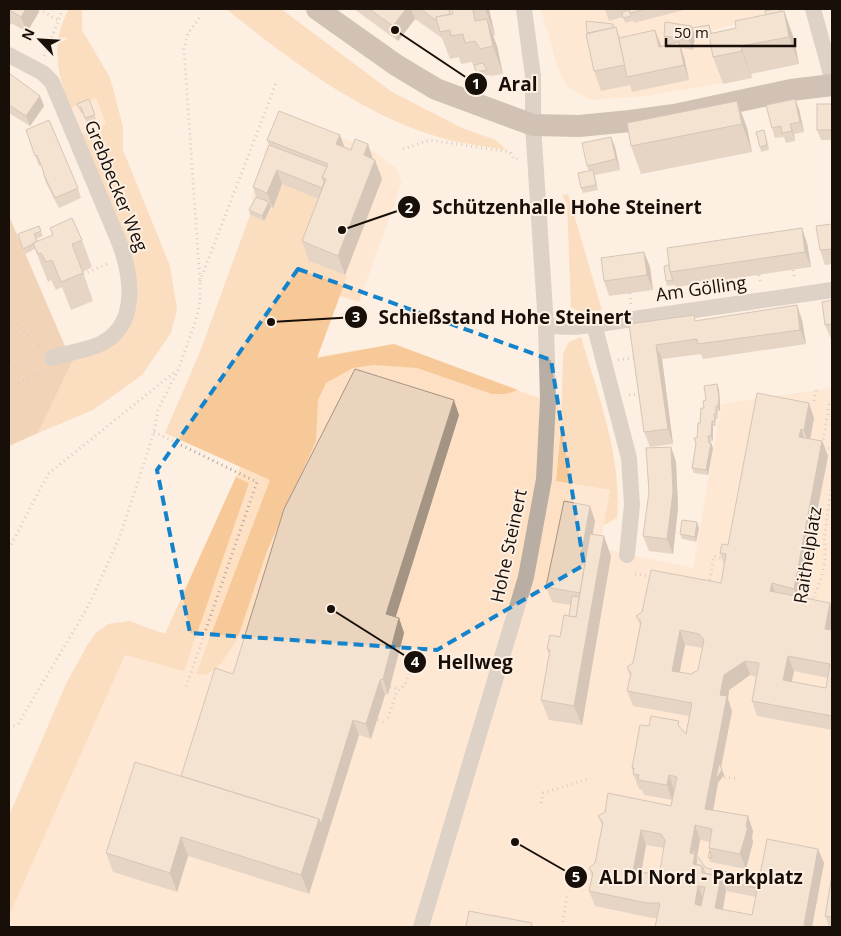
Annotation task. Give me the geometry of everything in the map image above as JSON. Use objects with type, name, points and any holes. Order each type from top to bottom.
[{"type":"main road","points":[[318,9],[396,65],[436,89],[533,125],[579,126],[630,121],[674,115],[791,90],[832,85]]},
{"type":"street","name":"Hohe Steinert","points":[[421,927],[526,577],[544,479],[547,425],[546,326],[533,125],[533,76],[524,9]]},
{"type":"street","points":[[813,9],[832,78]]},
{"type":"street","name":"Grebbecker Weg","points":[[9,55],[44,74],[52,82],[119,242],[128,267],[131,287],[128,310],[116,332],[99,344],[50,360]]},
{"type":"street","name":"Am Gölling","points":[[546,326],[594,324],[832,290]]},
{"type":"street","points":[[594,324],[629,458],[632,505],[627,555]]},
{"type":"path","points":[[39,9],[58,20]]},
{"type":"path","points":[[44,74],[45,50],[63,9]]},
{"type":"path","points":[[9,728],[18,724],[61,654],[102,580],[120,536],[154,432],[158,410],[178,370],[200,303],[184,49],[188,33],[201,16]]},
{"type":"path","points":[[22,36],[25,32]]},
{"type":"path","points":[[200,282],[277,81]]},
{"type":"path","points":[[403,149],[430,140],[510,152],[514,158],[536,160]]},
{"type":"path","name":"Grebbecker Weg","points":[[83,274],[116,260]]},
{"type":"path","points":[[793,270],[795,283]]},
{"type":"path","name":"Am Gölling","points":[[759,275],[761,288]]},
{"type":"path","name":"Am Gölling","points":[[726,280],[728,292]]},
{"type":"path","name":"Am Gölling","points":[[630,293],[632,306]]},
{"type":"path","points":[[9,318],[50,360]]},
{"type":"path","points":[[617,360],[638,357]]},
{"type":"path","points":[[9,368],[50,360]]},
{"type":"path","points":[[9,386],[50,360]]},
{"type":"path","points":[[9,549],[48,474],[178,370]]},
{"type":"path","points":[[814,401],[816,390]]},
{"type":"path","points":[[626,396],[642,394]]},
{"type":"path","points":[[829,404],[822,447],[832,449]]},
{"type":"path","points":[[154,432],[257,482],[185,690]]},
{"type":"path","name":"Raithelplatz","points":[[810,611],[814,591],[819,586],[821,576],[832,483]]},
{"type":"path","points":[[708,588],[714,556],[722,558]]},
{"type":"path","points":[[635,574],[664,579]]},
{"type":"path","points":[[388,718],[399,690],[406,685],[410,670]]},
{"type":"path","points":[[390,687],[399,690]]},
{"type":"path","points":[[378,720],[387,724]]},
{"type":"path","points":[[724,777],[738,779]]},
{"type":"path","points":[[541,803],[543,793],[588,779]]},
{"type":"path","points":[[562,927],[568,896]]},
{"type":"highlighted area","points":[[298,269],[551,360],[584,565],[437,650],[190,633],[157,470]]},
{"type":"shaded area","points":[[69,9],[82,9],[82,30],[109,76],[123,127],[123,150],[170,266],[177,309],[171,333],[142,375],[93,410],[38,433],[74,358],[134,312],[81,135],[106,124],[96,98],[70,108],[59,70],[59,34]]},
{"type":"shaded area","points":[[226,9],[281,9],[392,92],[462,128],[496,140],[506,150],[441,138],[404,125],[376,112],[350,98],[298,64]]},
{"type":"shaded area","points":[[541,9],[793,9],[713,30],[723,83],[646,96],[591,100],[567,87],[558,69]]},
{"type":"shaded area","points":[[96,98],[106,124],[81,135],[70,108]]},
{"type":"shaded area","points":[[278,118],[351,141],[376,153],[395,167],[402,182],[359,302],[340,296],[317,357],[394,344],[533,396],[562,403],[556,480],[610,490],[600,548],[693,568],[721,404],[832,388],[832,927],[9,927],[9,816],[67,682],[96,633],[108,624],[129,621],[165,634],[240,467],[165,433],[200,352],[253,208],[258,202],[251,199],[267,157],[263,155]]},
{"type":"shaded area","points":[[282,184],[327,203],[309,261],[347,276],[317,358],[394,344],[518,390],[506,394],[492,394],[417,368],[373,365],[353,368],[326,383],[318,400],[316,441],[267,551],[237,640],[219,666],[206,675],[196,674],[270,480],[165,433],[200,352],[250,215],[264,220],[273,207]]},
{"type":"shaded area","points":[[568,194],[602,310],[580,312],[571,307],[567,204],[562,195]]},
{"type":"shaded area","points":[[9,216],[65,346],[74,358],[38,433],[9,446]]},
{"type":"shaded area","points":[[581,337],[607,426],[616,471],[617,518],[604,525],[610,490],[556,481],[561,425],[563,354],[569,342]]},
{"type":"shaded area","points":[[236,477],[249,483],[184,671],[125,655],[9,916],[9,816],[67,682],[88,644],[96,633],[108,624],[129,621],[165,634]]},
{"type":"building","points":[[9,9],[26,9],[21,17]]},
{"type":"building","points":[[369,9],[406,9],[393,26]]},
{"type":"building","points":[[421,9],[449,9],[450,14],[436,17],[437,21]]},
{"type":"building","points":[[452,9],[480,9],[473,10],[475,21],[487,19],[493,46],[480,49],[475,41],[465,43],[463,34],[451,36],[450,30],[440,32],[436,17],[453,14]]},
{"type":"building","points":[[629,9],[646,9],[630,13]]},
{"type":"building","points":[[780,9],[780,12],[766,15],[765,11]]},
{"type":"building","points":[[629,10],[631,16],[623,18],[622,12]]},
{"type":"building","points":[[784,11],[789,37],[741,46],[742,51],[713,57],[709,34],[736,28],[735,21]]},
{"type":"building","points":[[586,21],[613,24],[613,28],[587,33]]},
{"type":"building","points":[[665,22],[691,26],[689,40],[664,36]]},
{"type":"building","points":[[709,25],[711,33],[709,35],[693,32],[692,28]]},
{"type":"building","points":[[616,27],[625,65],[594,71],[586,34]]},
{"type":"building","points":[[655,30],[659,47],[679,42],[684,65],[627,77],[619,38]]},
{"type":"building","points":[[483,63],[487,70],[476,72],[474,65]]},
{"type":"building","points":[[9,73],[40,96],[26,116],[9,105]]},
{"type":"building","points":[[89,99],[95,115],[85,118],[81,107],[79,108],[77,104]]},
{"type":"building","points":[[795,99],[800,122],[790,124],[792,131],[782,133],[781,126],[772,128],[766,105]]},
{"type":"building","points":[[737,101],[742,124],[631,146],[627,123]]},
{"type":"building","points":[[817,104],[832,104],[832,130],[817,130]]},
{"type":"building","points":[[279,111],[340,135],[336,144],[351,150],[355,139],[368,144],[364,155],[375,160],[338,256],[302,241],[326,179],[322,177],[328,164],[267,140]]},
{"type":"building","points":[[49,120],[78,188],[55,198],[37,155],[35,156],[26,130]]},
{"type":"building","points":[[764,130],[767,145],[760,147],[756,132]]},
{"type":"building","points":[[611,137],[616,159],[587,166],[582,143]]},
{"type":"building","points":[[269,145],[327,167],[322,177],[324,182],[322,188],[277,170],[267,193],[253,187]]},
{"type":"building","points":[[593,170],[596,185],[581,188],[578,173]]},
{"type":"building","points":[[256,197],[269,202],[262,216],[249,210]]},
{"type":"building","points":[[72,218],[82,240],[72,244],[83,273],[61,282],[52,260],[46,262],[41,253],[38,254],[33,243],[53,235],[50,228]]},
{"type":"building","points":[[832,224],[832,249],[820,250],[816,226]]},
{"type":"building","points":[[39,226],[41,231],[34,234],[37,241],[23,249],[18,234]]},
{"type":"building","points":[[802,228],[805,252],[670,272],[667,248]]},
{"type":"building","points":[[644,252],[647,275],[604,281],[601,258]]},
{"type":"building","points":[[669,265],[673,280],[666,281],[664,266]]},
{"type":"building","points":[[832,300],[832,324],[825,325],[822,302]]},
{"type":"building","points":[[797,305],[800,330],[698,344],[697,339],[656,345],[668,429],[644,432],[629,324],[694,315],[695,321]]},
{"type":"building","points":[[355,369],[454,400],[386,614],[399,618],[383,679],[380,680],[366,724],[353,720],[321,824],[319,819],[181,776],[215,668],[233,674],[284,509]]},
{"type":"building","points":[[717,384],[719,399],[716,413],[714,414],[715,421],[712,421],[711,436],[708,436],[709,443],[711,443],[706,470],[692,468],[696,444],[694,438],[697,438],[701,408],[704,408],[703,401],[706,400],[704,386]]},
{"type":"building","points":[[757,393],[809,403],[804,430],[801,429],[799,437],[822,441],[794,589],[772,583],[770,591],[830,603],[825,629],[832,630],[832,716],[752,701],[759,663],[745,661],[724,675],[720,695],[727,696],[705,809],[748,816],[746,827],[748,827],[740,854],[709,848],[712,829],[695,825],[690,853],[695,854],[693,864],[702,866],[702,873],[721,876],[715,908],[752,915],[767,839],[818,849],[804,925],[816,927],[655,927],[660,903],[647,903],[589,891],[593,873],[589,868],[595,863],[603,822],[598,816],[605,812],[608,793],[671,806],[677,777],[669,775],[667,785],[638,780],[639,775],[633,774],[634,768],[632,768],[640,725],[649,726],[651,716],[679,721],[678,725],[686,734],[692,703],[627,691],[631,673],[627,667],[633,663],[641,622],[636,616],[642,612],[651,570],[721,583],[726,554],[720,553],[722,544],[728,545]],"holes":[[[680,630],[699,634],[704,640],[698,670],[691,674],[672,671]],[[788,656],[830,664],[826,688],[783,680]],[[641,830],[661,834],[665,840],[660,870],[654,874],[633,871]],[[698,886],[705,887],[701,906],[695,904]]]},
{"type":"building","points":[[671,447],[673,493],[667,539],[643,536],[649,492],[646,448]]},
{"type":"building","points":[[564,501],[590,506],[581,556],[586,557],[580,593],[546,587]]},
{"type":"building","points":[[682,520],[697,522],[695,537],[680,534]]},
{"type":"building","points":[[590,534],[604,536],[574,706],[541,700],[550,650],[547,649],[550,635],[560,637],[564,615],[576,617]]},
{"type":"building","points":[[572,596],[579,597],[576,617],[569,616]]},
{"type":"building","points":[[135,762],[319,819],[301,875],[181,837],[170,873],[106,853]]},
{"type":"building","points":[[719,763],[722,770],[716,779]]},
{"type":"building","points":[[693,850],[706,868],[759,878],[757,888],[723,881],[721,876],[704,873],[702,866],[696,864],[697,859],[695,854],[692,853]]},
{"type":"building","points":[[832,875],[832,917],[825,916]]},
{"type":"building","points":[[469,911],[532,923],[531,927],[466,927]]},
{"type":"place","name":"Aral","points":[[395,30]]},
{"type":"place","name":"Schützenhalle Hohe Steinert","points":[[342,230]]},
{"type":"place","name":"Schießstand Hohe Steinert","points":[[271,322]]},
{"type":"place","name":"Hellweg","points":[[331,609]]},
{"type":"place","name":"ALDI Nord - Parkplatz","points":[[515,842]]}]
